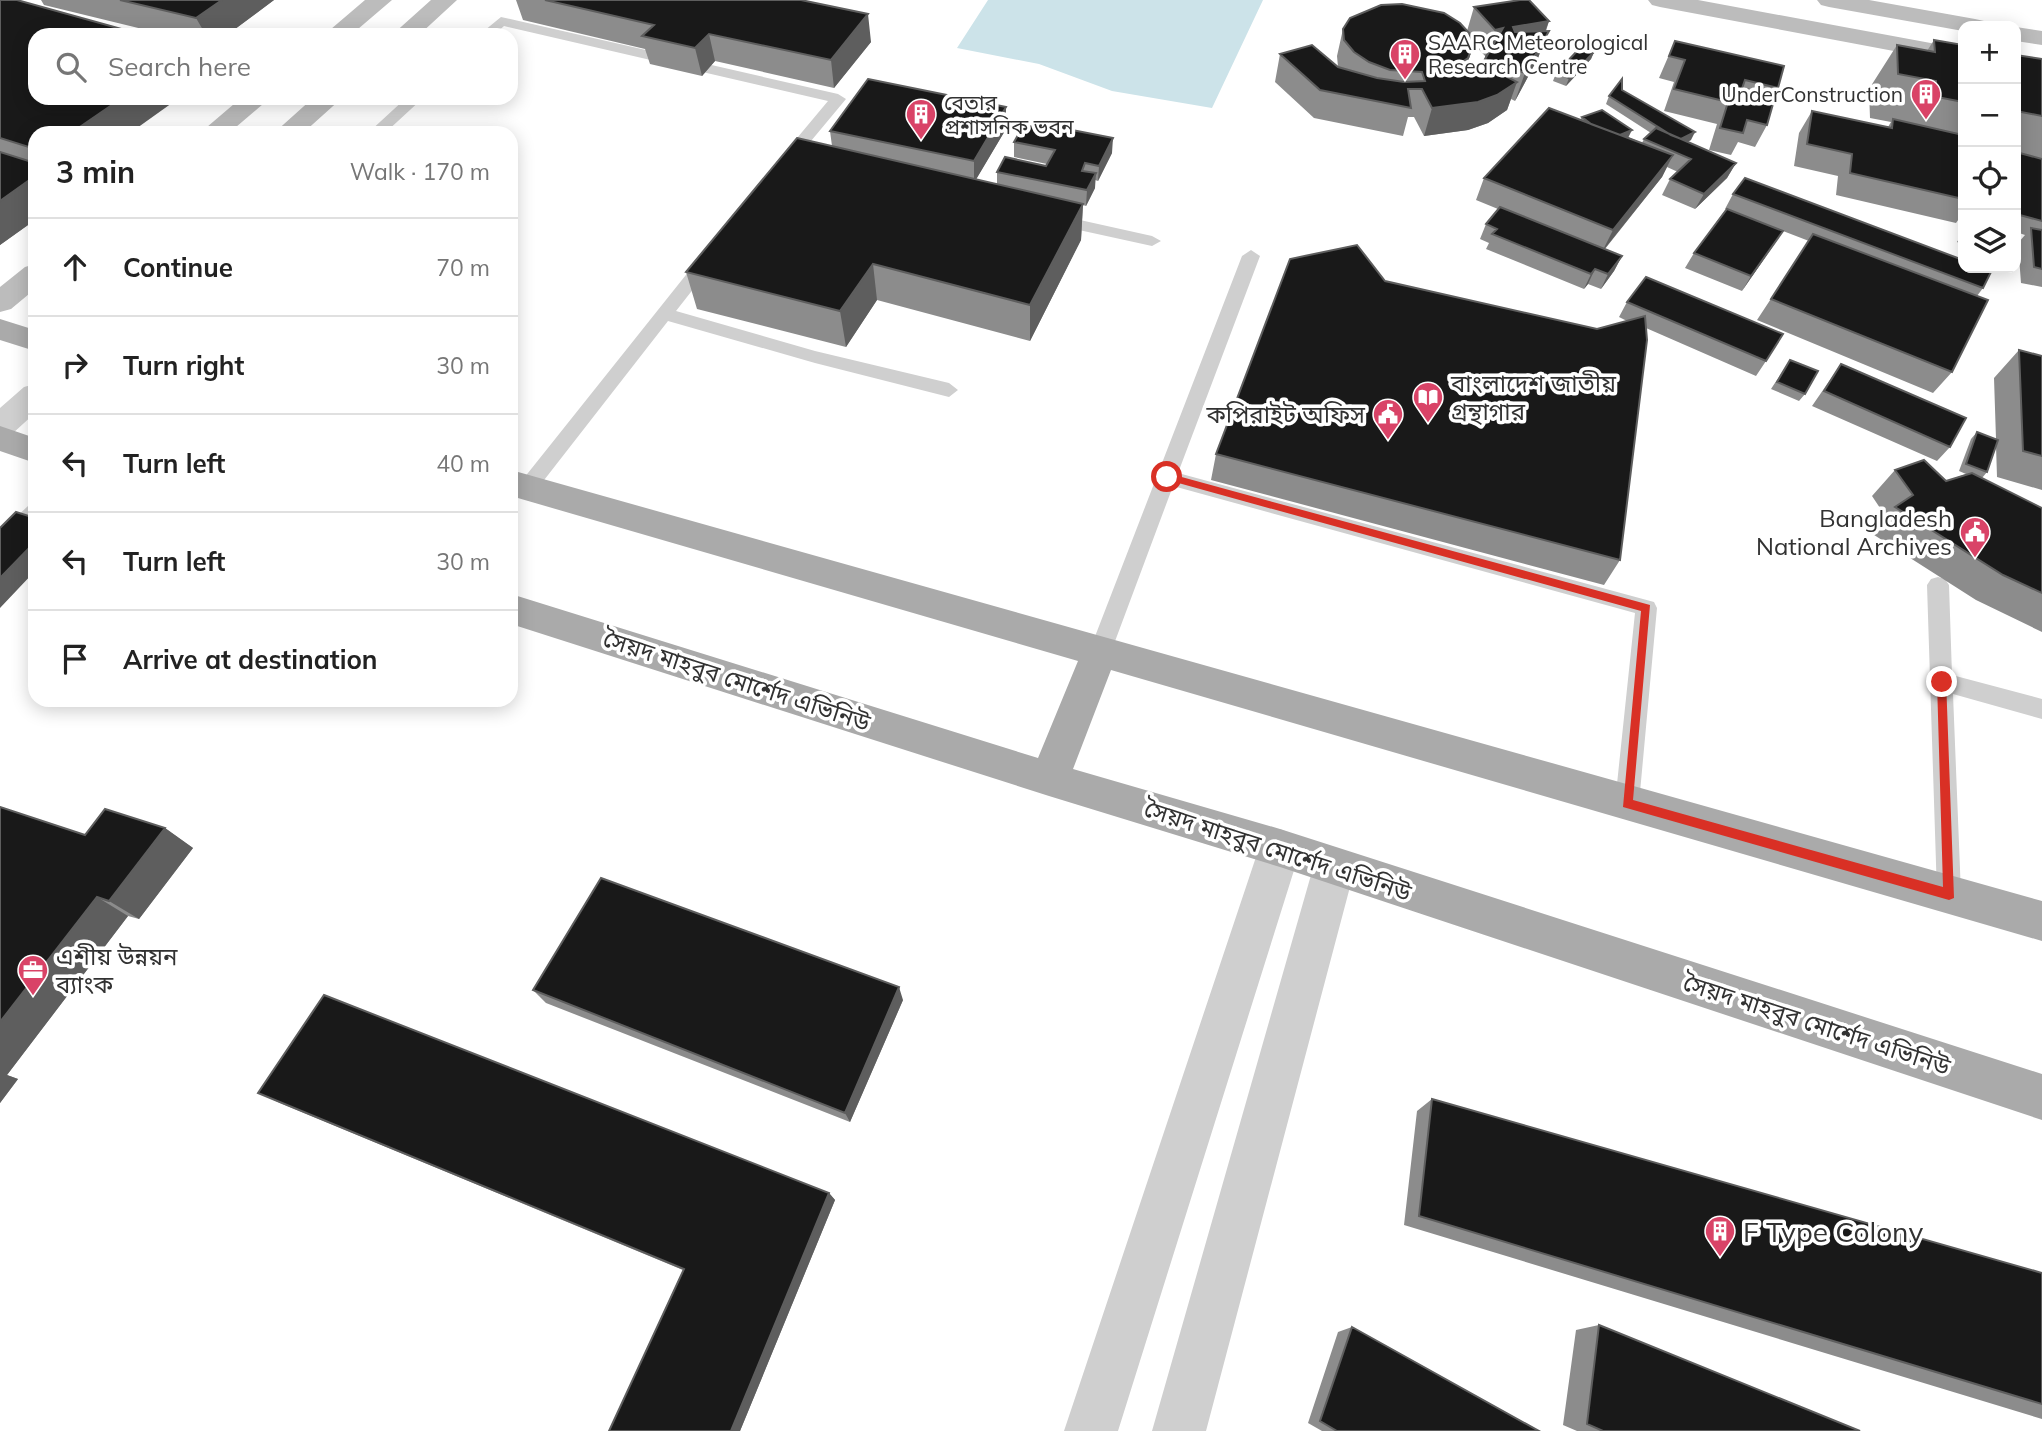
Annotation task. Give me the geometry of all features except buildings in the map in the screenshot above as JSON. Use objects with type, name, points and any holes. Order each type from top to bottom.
[{"type":"main road","points":[[0,329],[28,339]]},
{"type":"main road","points":[[0,439],[28,449]]},
{"type":"main road","points":[[519,486],[2042,921]]},
{"type":"main road","name":"সৈয়দ মাহবুব মোর্শেদ এভিনিউ","points":[[518,611],[1049,779],[1280,848],[1334,868],[2042,1097]]},
{"type":"main road","points":[[1049,779],[1100,652]]},
{"type":"street","points":[[345,28],[380,0]]},
{"type":"street","points":[[412,28],[445,0]]},
{"type":"street","points":[[1660,0],[1719,5],[1958,56]]},
{"type":"street","points":[[1829,0],[1958,23]]},
{"type":"street","points":[[2021,35],[2042,38]]},
{"type":"street","points":[[222,126],[248,105]]},
{"type":"street","points":[[295,126],[321,105]]},
{"type":"street","points":[[0,302],[28,280]]},
{"type":"street","points":[[0,426],[28,401]]},
{"type":"street","points":[[1091,1431],[1280,848]]},
{"type":"street","points":[[1181,1430],[1334,868]]},
{"type":"lane","points":[[494,28],[501,21],[838,99],[794,161],[771,180]]},
{"type":"lane","points":[[384,126],[407,105]]},
{"type":"lane","points":[[1031,214],[1152,241]]},
{"type":"lane","points":[[519,486],[665,314],[722,242]]},
{"type":"lane","points":[[1100,652],[1251,256]]},
{"type":"lane","points":[[665,314],[815,357],[950,390]]},
{"type":"lane","points":[[1167,477],[1646,608],[1627,803]]},
{"type":"lane","points":[[0,544],[28,518]]},
{"type":"lane","points":[[1938,585],[1949,894]]},
{"type":"lane","points":[[1942,682],[2042,709]]},
{"type":"water","points":[[988,0],[1263,0],[1212,108],[1112,91],[1039,64],[957,48]]},
{"type":"place","name":"SAARC Meteorological Research Centre","points":[[1405,81]]},
{"type":"place","name":"UnderConstruction","points":[[1926,121]]},
{"type":"place","name":"বেতার প্রশাসনিক ভবন","points":[[921,141]]},
{"type":"place","name":"বাংলাদেশ জাতীয় গ্রন্থাগার","points":[[1428,424]]},
{"type":"place","name":"কপিরাইট অফিস","points":[[1388,441]]},
{"type":"place","name":"Bangladesh National Archives","points":[[1975,559]]},
{"type":"place","name":"এশীয় উন্নয়ন ব্যাংক","points":[[33,997]]},
{"type":"place","name":"F Type Colony","points":[[1720,1258]]},
{"type":"route","points":[[1167,477],[1646,608],[1627,803],[1949,894],[1942,682]]}]
